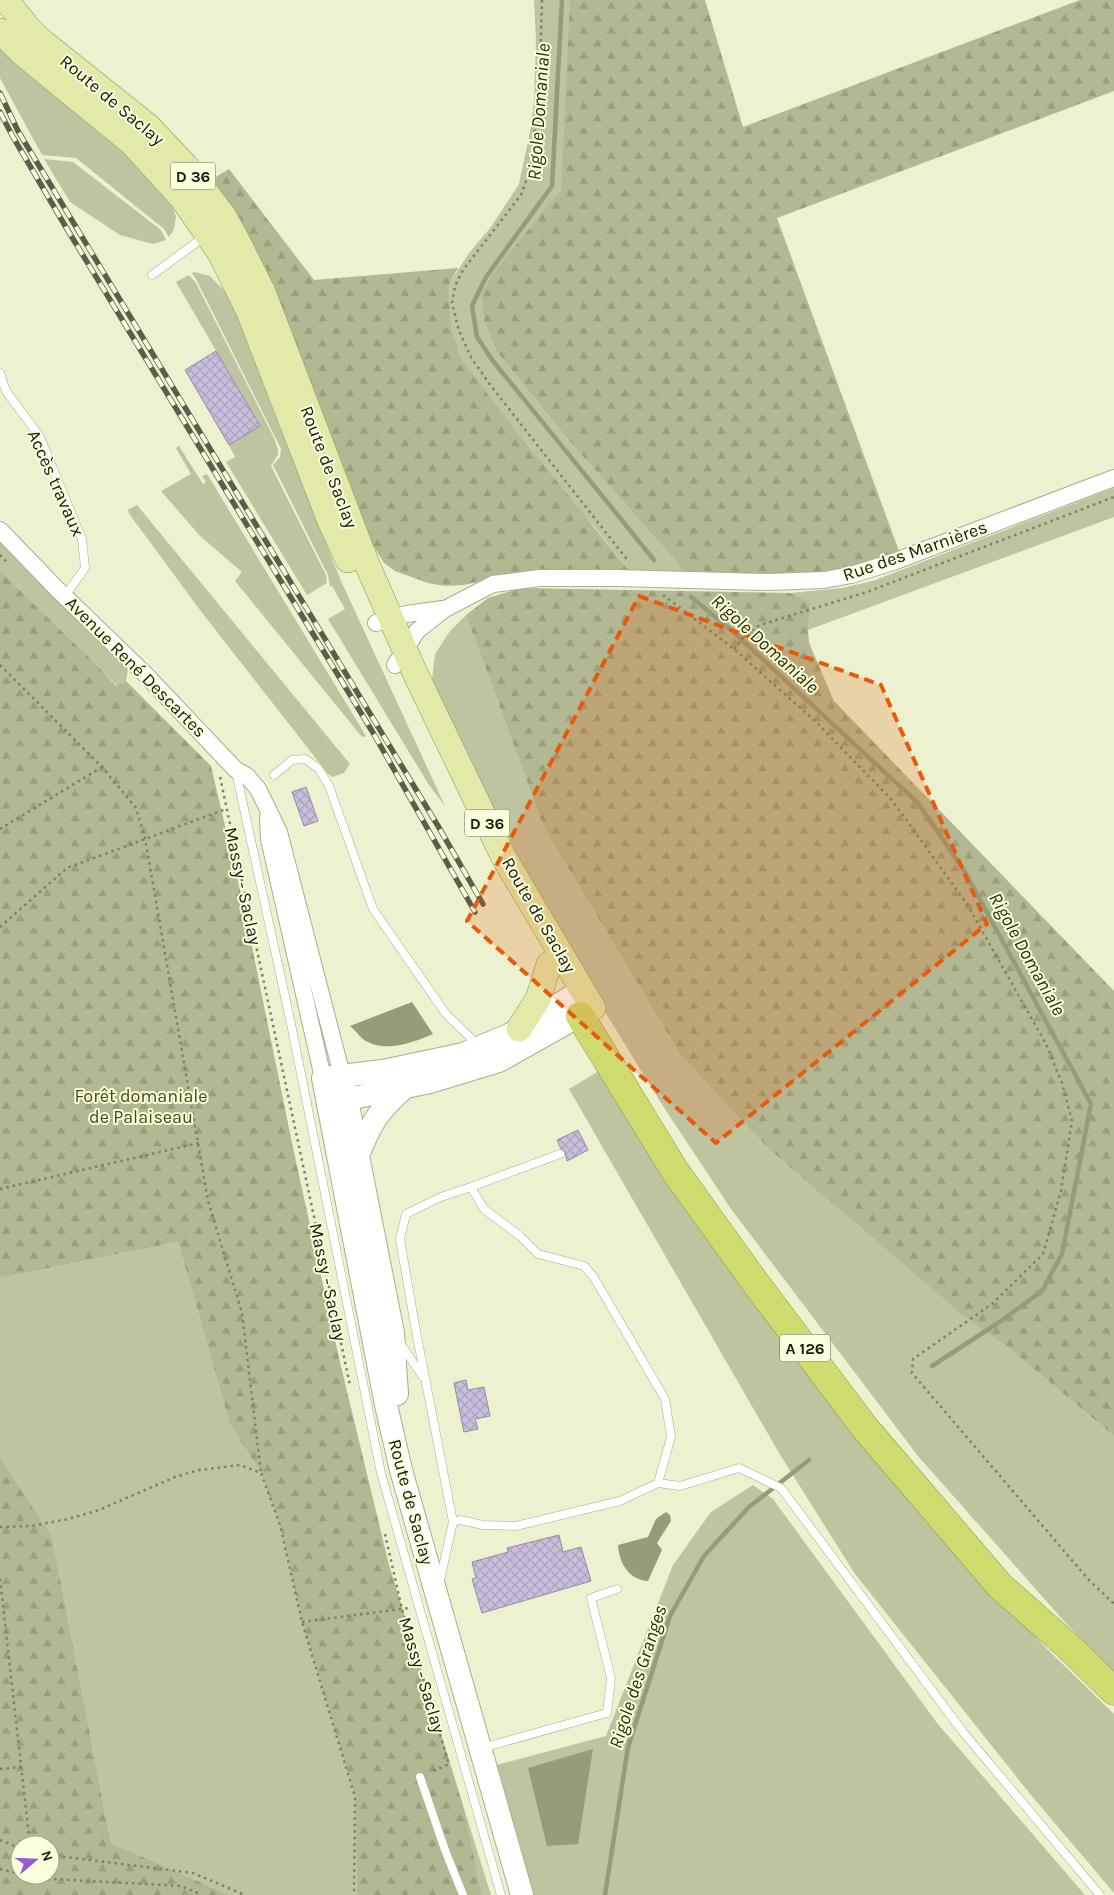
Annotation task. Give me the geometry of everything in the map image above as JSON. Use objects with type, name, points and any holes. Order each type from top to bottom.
[{"type":"highway","name":"A 126","points":[[581,1003],[680,1150],[769,1277],[875,1414],[1069,1647],[1114,1691]]},
{"type":"main road","name":"Route de Saclay","points":[[6,0],[30,30],[44,43],[148,126],[185,165],[223,215],[247,256],[262,292],[366,562],[384,621]]},
{"type":"main road","name":"Route de Saclay","points":[[0,31],[22,53],[132,143],[182,198],[220,253],[249,312],[330,521],[384,621],[400,657],[503,856],[547,928],[581,1003]]},
{"type":"main road","name":"Route de Saclay","points":[[400,657],[435,752],[549,964],[581,1003]]},
{"type":"main road","points":[[519,1029],[538,999],[549,964]]},
{"type":"main road","name":"Route de Saclay","points":[[516,1895],[480,1749],[427,1602],[401,1470],[386,1406],[333,1077],[383,1071],[464,1054],[482,1048],[519,1029],[581,1003]]},
{"type":"main road","points":[[401,1470],[393,1333],[357,1158],[338,1101],[430,1082],[499,1060],[581,1003]]},
{"type":"main road","points":[[357,1158],[375,1118],[406,1087]]},
{"type":"street","name":"Rue des Marnières","points":[[400,657],[417,631],[445,609],[493,584],[522,580],[616,578],[800,582],[824,580],[851,575],[893,562],[1114,478]]},
{"type":"street","name":"Avenue René Descartes","points":[[0,530],[146,675],[236,770],[247,776],[258,789],[267,808],[269,839],[333,1077]]},
{"type":"street","name":"Rue des Marnières","points":[[384,621],[445,609]]},
{"type":"lane","points":[[152,275],[207,234]]},
{"type":"lane","name":"Accès travaux","points":[[0,373],[6,391],[40,437],[82,539],[85,568],[65,596]]},
{"type":"lane","points":[[274,775],[292,760],[305,759],[318,768],[329,786],[373,909],[446,1014],[482,1048]]},
{"type":"lane","points":[[236,770],[291,1024],[382,1473],[427,1602],[516,1895]]},
{"type":"lane","points":[[427,1602],[453,1522],[400,1239],[406,1214],[441,1196],[560,1154]]},
{"type":"lane","points":[[471,1187],[484,1208],[520,1236],[538,1254],[584,1266],[593,1276],[665,1399],[671,1437],[658,1483]]},
{"type":"lane","points":[[393,1333],[426,1381]]},
{"type":"lane","points":[[453,1522],[460,1520],[483,1525],[516,1526],[620,1501],[658,1483],[680,1486],[738,1468],[781,1488],[963,1732],[1100,1895]]},
{"type":"lane","points":[[480,1749],[607,1713],[611,1678],[591,1598],[617,1589]]},
{"type":"lane","points":[[420,1777],[445,1850],[463,1895]]},
{"type":"path","points":[[542,0],[540,69],[532,165],[521,195],[463,270],[455,286],[452,303],[458,331],[472,359],[503,402],[635,569]]},
{"type":"path","points":[[656,590],[734,649],[816,722],[891,799],[967,904],[1046,1044],[1062,1083],[1072,1121],[1060,1191],[1043,1254],[992,1304],[913,1359],[912,1373],[1088,1579],[1114,1604]]},
{"type":"path","points":[[734,649],[748,632]]},
{"type":"path","points":[[0,665],[102,767],[136,808],[145,838],[208,1201],[242,1314],[261,1474],[280,1525],[302,1622],[355,1797],[354,1895]]},
{"type":"path","points":[[0,829],[102,767]]},
{"type":"path","name":"Massy - Saclay","points":[[218,770],[352,1391]]},
{"type":"path","points":[[0,927],[67,868],[226,809]]},
{"type":"path","points":[[0,1189],[199,1143]]},
{"type":"path","points":[[0,1527],[31,1526],[68,1520],[99,1510],[175,1477],[199,1470],[240,1465],[261,1474]]},
{"type":"path","name":"Massy - Saclay","points":[[385,1532],[402,1609],[449,1764],[420,1777]]},
{"type":"path","points":[[0,1578],[29,1835]]},
{"type":"path","points":[[302,1622],[402,1609],[427,1602]]},
{"type":"path","points":[[0,1769],[21,1767]]},
{"type":"path","points":[[60,1856],[193,1873],[245,1895]]},
{"type":"path","points":[[60,1878],[180,1886],[202,1895]]},
{"type":"highlighted area","points":[[639,596],[881,685],[987,924],[716,1143],[467,921]]},
{"type":"shaded area","points":[[534,0],[574,0],[561,190],[516,247],[481,296],[484,321],[497,352],[565,436],[688,575],[630,572],[593,525],[563,493],[532,450],[491,400],[462,360],[451,327],[449,284],[469,253],[491,227],[519,184],[531,127],[534,101],[536,40]]},
{"type":"shaded area","points":[[0,39],[138,157],[169,196],[176,217],[174,229],[169,237],[164,229],[76,158],[42,155],[0,78]]},
{"type":"shaded area","points":[[44,159],[73,162],[161,230],[166,240],[153,244],[120,235],[70,202]]},
{"type":"shaded area","points":[[192,273],[210,276],[230,297],[341,581],[445,806],[429,785],[328,619],[345,609],[332,586],[330,587],[328,575],[273,465],[280,457],[281,449]]},
{"type":"shaded area","points":[[189,275],[196,283],[273,436],[278,454],[271,466],[326,575],[327,583],[307,595],[226,462],[235,457],[229,445],[260,426],[176,282]]},
{"type":"shaded area","points":[[179,446],[203,484],[206,482],[202,476],[207,474],[366,736],[362,737],[235,581],[242,572],[200,536],[161,491],[191,474],[176,448]]},
{"type":"shaded area","points":[[1114,488],[1114,517],[808,630],[811,604],[790,593],[842,588],[873,581]]},
{"type":"shaded area","points":[[137,505],[350,764],[344,773],[332,777],[328,774],[203,614],[130,515],[128,510]]},
{"type":"shaded area","points":[[0,536],[129,664],[126,681],[117,686],[0,571]]},
{"type":"shaded area","points":[[466,615],[544,828],[681,1056],[770,1150],[963,1316],[1006,1346],[1114,1436],[1114,1673],[1063,1620],[918,1456],[731,1209],[661,1103],[589,986],[487,800],[432,680],[435,654],[450,631]]},
{"type":"shaded area","points":[[412,1002],[433,1034],[416,1041],[381,1046],[364,1040],[350,1026]]},
{"type":"shaded area","points":[[599,1071],[837,1406],[1042,1644],[1114,1714],[1114,1893],[1031,1795],[855,1574],[779,1453],[569,1089]]},
{"type":"shaded area","points":[[178,1242],[230,1425],[261,1473],[280,1525],[302,1622],[355,1797],[357,1895],[230,1895],[111,1843],[52,1536],[0,1455],[0,1278]]},
{"type":"shaded area","points":[[753,1485],[773,1499],[937,1723],[1085,1895],[534,1895],[493,1766],[606,1736],[673,1565],[711,1512]]},
{"type":"shaded area","points":[[666,1512],[670,1515],[671,1521],[657,1543],[662,1550],[648,1581],[641,1580],[630,1574],[626,1569],[620,1558],[618,1545],[648,1537],[656,1519]]},
{"type":"shaded area","points":[[593,1749],[578,1844],[547,1846],[528,1768]]},
{"type":"shaded area","points":[[460,1796],[462,1802],[491,1895],[482,1895]]},
{"type":"green space","points":[[570,0],[705,0],[743,127],[1080,0],[1114,0],[1114,91],[777,218],[900,554],[853,569],[786,578],[688,575],[565,436],[497,352],[484,321],[481,296],[493,273],[561,190]]},
{"type":"green space","points":[[229,169],[314,280],[458,268],[449,284],[451,327],[462,360],[502,413],[630,572],[489,579],[464,585],[445,586],[428,583],[395,571],[384,563],[366,534],[211,180]]},
{"type":"green space","name":"Forêt domaniale de Palaiseau","points":[[0,571],[98,666],[116,686],[126,681],[211,766],[242,898],[292,1143],[339,1358],[389,1565],[462,1802],[482,1895],[357,1895],[355,1797],[302,1622],[280,1525],[261,1473],[230,1425],[178,1242],[0,1278]]},
{"type":"green space","points":[[521,588],[790,593],[811,603],[808,630],[809,643],[834,701],[1114,991],[1114,1436],[1006,1346],[963,1316],[770,1150],[681,1056],[544,828],[466,615],[488,598]]},
{"type":"green space","points":[[0,1455],[52,1536],[111,1843],[230,1895],[0,1895]]},
{"type":"building","points":[[216,351],[260,426],[229,445],[185,370]]},
{"type":"building","points":[[306,787],[318,821],[304,826],[292,792]]},
{"type":"building","points":[[578,1130],[588,1150],[567,1161],[565,1152],[561,1149],[557,1140]]},
{"type":"building","points":[[466,1380],[468,1390],[484,1387],[490,1416],[475,1419],[478,1429],[464,1432],[454,1383]]},
{"type":"building","points":[[559,1535],[563,1552],[581,1547],[591,1581],[482,1613],[472,1579],[476,1578],[472,1562],[508,1552],[507,1548]]},
{"type":"waterway","name":"Rigole Domaniale","points":[[562,0],[552,186],[486,277],[472,306],[477,337],[493,361],[654,560]]},
{"type":"waterway","name":"Rigole Domaniale","points":[[691,597],[731,630],[918,803],[965,872],[1091,1104],[1062,1254],[1042,1291],[1001,1321],[932,1366]]},
{"type":"waterway","name":"Rigole des Granges","points":[[605,1895],[628,1747],[670,1616],[704,1556],[749,1507],[809,1460]]},
{"type":"railway","points":[[0,93],[18,131],[438,826],[483,904]]},
{"type":"railway","points":[[0,112],[67,229],[372,731],[475,912]]}]
